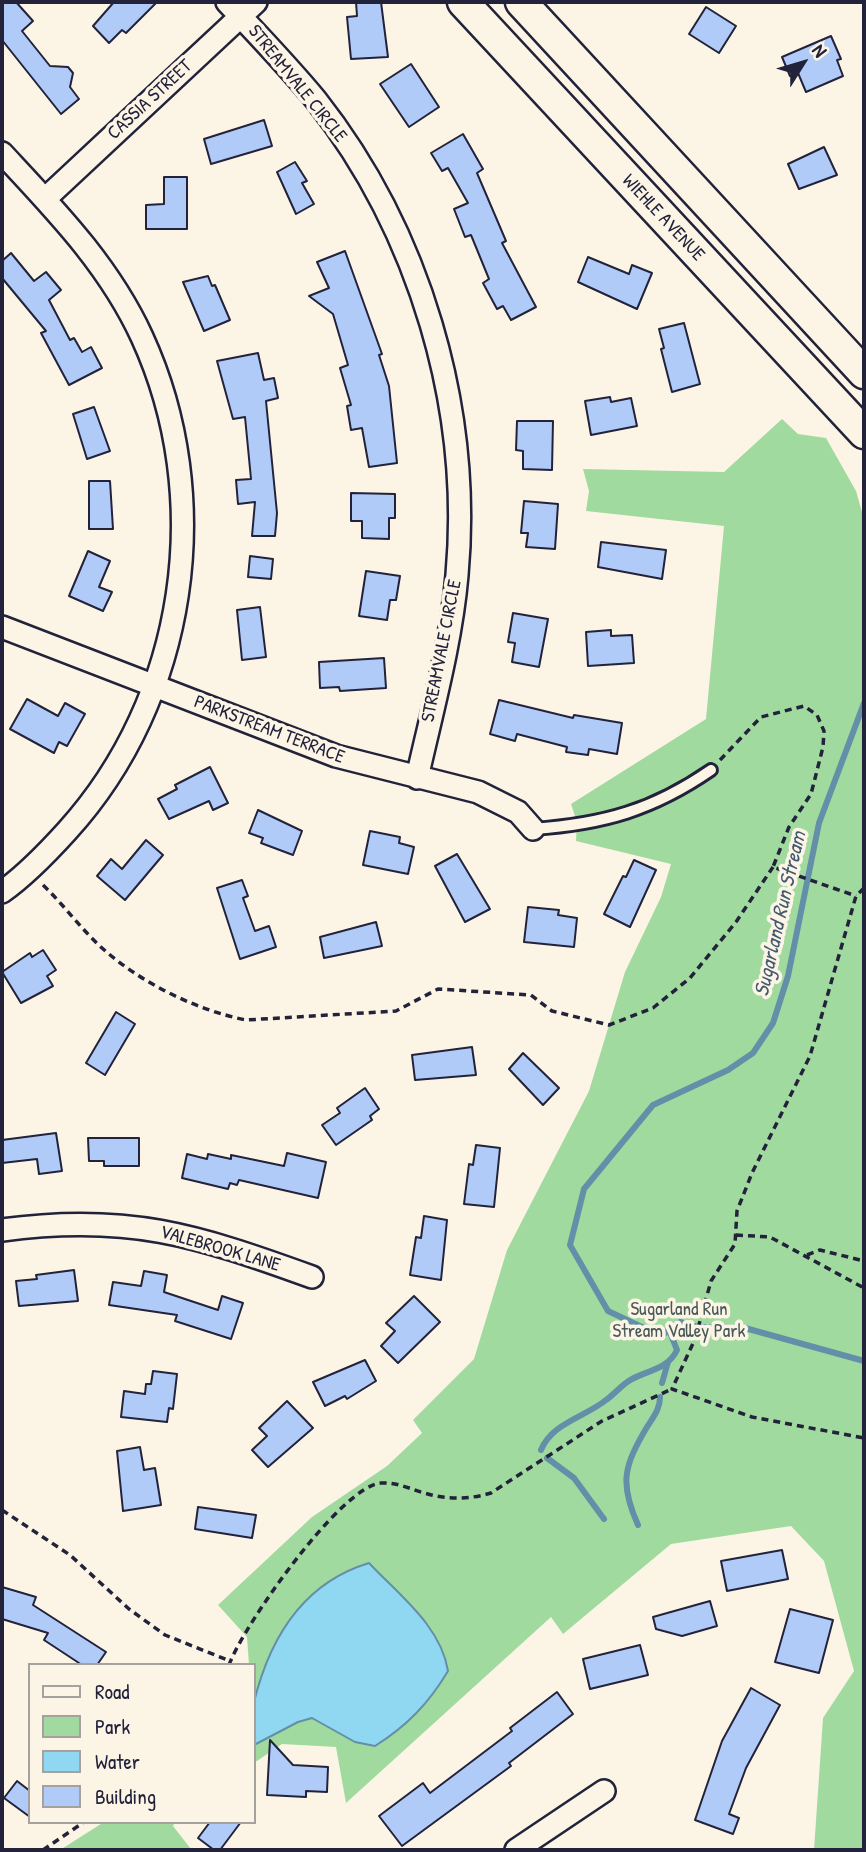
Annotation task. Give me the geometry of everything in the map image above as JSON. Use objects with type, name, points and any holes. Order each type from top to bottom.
[{"type":"main road","name":"WIEHLE AVENUE","points":[[463,2],[864,433]]},
{"type":"main road","points":[[521,2],[864,373]]},
{"type":"street","name":"CASSIA STREET","points":[[45,199],[241,7]]},
{"type":"street","name":"STREAMVALE CIRCLE","points":[[241,7],[316,101],[381,200],[429,315],[445,379],[459,481],[457,574],[452,616],[417,778]]},
{"type":"street","points":[[2,153],[87,247],[116,290],[142,337],[164,396],[176,448],[182,496],[179,586],[170,637],[136,729],[114,770],[81,815],[2,892]]},
{"type":"street","name":"PARKSTREAM TERRACE","points":[[2,627],[336,756],[478,792],[499,800],[518,812],[534,830]]},
{"type":"street","name":"VALEBROOK LANE","points":[[2,1230],[80,1223],[140,1226],[229,1247],[312,1277]]},
{"type":"street","points":[[516,1850],[604,1790]]},
{"type":"lane","points":[[534,830],[583,826],[634,811],[676,794],[711,769]]},
{"type":"path","points":[[27,870],[102,948],[138,975],[222,1015],[246,1020],[396,1012],[439,989],[531,995],[552,1011],[609,1025],[653,1008],[690,978],[736,922],[773,867],[789,827],[811,794],[824,731],[817,715],[804,706],[761,717],[711,769]]},
{"type":"path","points":[[773,867],[856,896]]},
{"type":"path","points":[[2,1510],[70,1555],[130,1609],[165,1635],[229,1663],[246,1627],[265,1600],[338,1510],[368,1485],[384,1483],[405,1486],[430,1495],[474,1499],[492,1493],[602,1421],[672,1389],[695,1339],[711,1281],[735,1244],[737,1210],[752,1173],[810,1056],[856,896],[864,888]]},
{"type":"path","points":[[736,1235],[770,1237],[864,1288]]},
{"type":"path","points":[[807,1255],[820,1250],[864,1261]]},
{"type":"path","points":[[672,1389],[752,1417],[864,1438]]},
{"type":"path","points":[[43,1850],[81,1824]]},
{"type":"green space","name":"Sugarland Run Stream Valley Park","points":[[782,419],[798,434],[826,438],[856,491],[864,519],[864,1850],[814,1850],[823,1718],[854,1671],[824,1561],[791,1526],[671,1544],[563,1634],[551,1617],[346,1803],[336,1747],[282,1744],[256,1762],[256,1663],[249,1663],[247,1637],[218,1605],[312,1517],[387,1466],[422,1433],[413,1420],[474,1359],[507,1250],[589,1091],[625,972],[661,897],[671,864],[576,841],[577,822],[571,804],[706,719],[724,526],[586,511],[589,491],[583,469],[724,472]]},
{"type":"green space","points":[[101,1824],[174,1824],[191,1849],[60,1850]]},
{"type":"water","points":[[369,1563],[428,1625],[444,1655],[448,1671],[425,1704],[407,1722],[375,1746],[355,1742],[312,1718],[298,1722],[256,1744],[256,1695],[269,1656],[293,1616],[308,1599],[325,1584]]},
{"type":"building","points":[[2,2],[16,2],[33,21],[22,31],[50,66],[68,67],[73,73],[70,87],[79,99],[61,114],[2,40]]},
{"type":"building","points":[[114,2],[157,2],[126,33],[122,30],[109,43],[93,26]]},
{"type":"building","points":[[356,2],[381,2],[388,57],[351,59],[347,17],[357,16]]},
{"type":"building","points":[[706,7],[736,26],[719,53],[689,34]]},
{"type":"building","points":[[831,36],[841,59],[837,60],[843,76],[806,92],[798,73],[790,76],[782,57]]},
{"type":"building","points":[[411,64],[439,107],[409,127],[380,84]]},
{"type":"building","points":[[264,120],[272,146],[211,164],[204,139]]},
{"type":"building","points":[[463,134],[483,169],[477,173],[506,241],[502,243],[536,307],[511,320],[503,306],[497,309],[483,283],[489,279],[471,235],[465,237],[454,209],[468,203],[448,168],[442,171],[431,153]]},
{"type":"building","points":[[824,147],[837,175],[799,189],[788,164]]},
{"type":"building","points":[[295,162],[307,181],[302,183],[314,204],[296,214],[277,172]]},
{"type":"building","points":[[164,177],[187,177],[187,229],[146,229],[146,205],[164,204]]},
{"type":"building","points":[[345,251],[382,354],[379,355],[389,386],[397,463],[369,467],[362,428],[351,430],[347,406],[351,405],[340,368],[348,365],[333,314],[309,296],[329,288],[317,262]]},
{"type":"building","points":[[11,253],[34,281],[46,272],[61,290],[49,300],[70,340],[74,338],[82,352],[91,347],[102,368],[69,385],[41,333],[46,331],[2,278],[2,261]]},
{"type":"building","points":[[588,257],[629,274],[632,265],[652,273],[637,309],[578,282]]},
{"type":"building","points":[[208,276],[212,286],[215,285],[230,320],[204,331],[183,282]]},
{"type":"building","points":[[684,323],[700,384],[672,392],[659,329]]},
{"type":"building","points":[[258,353],[264,380],[274,378],[278,398],[266,401],[277,513],[275,536],[252,536],[255,502],[238,504],[236,480],[251,479],[245,417],[233,419],[217,361]]},
{"type":"building","points":[[610,397],[611,402],[631,398],[637,426],[591,435],[585,401]]},
{"type":"building","points":[[94,407],[110,451],[87,459],[73,414]]},
{"type":"building","points":[[517,421],[553,421],[552,470],[523,469],[523,451],[516,450]]},
{"type":"building","points":[[89,481],[110,481],[113,529],[89,529]]},
{"type":"building","points":[[351,493],[395,494],[395,518],[389,518],[389,539],[362,538],[362,521],[351,521]]},
{"type":"building","points":[[524,501],[558,504],[555,549],[526,547],[528,533],[521,533]]},
{"type":"building","points":[[601,542],[666,550],[662,579],[598,567]]},
{"type":"building","points":[[88,551],[110,561],[99,587],[112,592],[103,611],[69,596]]},
{"type":"building","points":[[250,556],[273,559],[271,579],[248,577]]},
{"type":"building","points":[[366,571],[400,576],[396,600],[390,600],[387,620],[359,616]]},
{"type":"building","points":[[260,607],[266,657],[242,660],[237,610]]},
{"type":"building","points":[[513,613],[548,619],[539,667],[512,662],[515,643],[508,642]]},
{"type":"building","points":[[611,630],[611,636],[632,635],[634,663],[588,666],[586,632]]},
{"type":"building","points":[[384,658],[386,688],[340,691],[339,687],[320,688],[319,662]]},
{"type":"building","points":[[27,699],[58,716],[65,703],[85,714],[67,746],[59,742],[54,753],[10,729]]},
{"type":"building","points":[[499,700],[573,718],[574,715],[622,723],[617,754],[589,749],[588,755],[566,752],[567,747],[517,734],[515,741],[490,734]]},
{"type":"building","points":[[210,767],[228,803],[213,810],[209,801],[169,819],[158,799],[177,789],[175,785]]},
{"type":"building","points":[[258,810],[302,831],[293,855],[261,843],[263,838],[249,833]]},
{"type":"building","points":[[370,831],[400,837],[399,843],[414,847],[408,874],[363,865]]},
{"type":"building","points":[[146,840],[163,855],[125,900],[97,876],[111,859],[122,869]]},
{"type":"building","points":[[457,854],[490,909],[465,922],[435,866]]},
{"type":"building","points":[[634,860],[656,870],[630,927],[604,914]]},
{"type":"building","points":[[242,880],[248,896],[243,898],[255,931],[269,926],[276,947],[240,959],[217,888]]},
{"type":"building","points":[[528,907],[559,910],[558,915],[577,918],[574,947],[524,942]]},
{"type":"building","points":[[376,922],[382,946],[324,958],[320,937]]},
{"type":"building","points":[[43,950],[56,970],[47,976],[53,986],[21,1003],[2,972],[30,953],[32,957]]},
{"type":"building","points":[[116,1012],[135,1024],[105,1075],[86,1063]]},
{"type":"building","points":[[472,1047],[476,1075],[415,1080],[412,1055]]},
{"type":"building","points":[[523,1053],[559,1088],[543,1105],[509,1069]]},
{"type":"building","points":[[365,1088],[379,1109],[370,1116],[372,1120],[336,1145],[322,1125],[340,1113],[337,1108]]},
{"type":"building","points":[[56,1133],[62,1171],[39,1174],[37,1159],[2,1163],[2,1140]]},
{"type":"building","points":[[88,1138],[139,1138],[139,1166],[104,1166],[104,1161],[89,1161]]},
{"type":"building","points":[[476,1145],[500,1148],[494,1207],[464,1204],[469,1164],[473,1165]]},
{"type":"building","points":[[287,1153],[326,1162],[318,1198],[239,1180],[237,1185],[230,1183],[228,1189],[182,1178],[187,1154],[207,1159],[208,1154],[231,1159],[231,1155],[284,1166]]},
{"type":"building","points":[[424,1216],[447,1220],[441,1280],[410,1275],[416,1237],[421,1238]]},
{"type":"building","points":[[74,1270],[78,1301],[19,1306],[16,1281],[37,1279],[36,1275]]},
{"type":"building","points":[[144,1271],[167,1275],[164,1292],[218,1310],[222,1296],[243,1303],[231,1339],[175,1321],[177,1315],[109,1305],[113,1282],[141,1286]]},
{"type":"building","points":[[414,1296],[440,1322],[398,1363],[381,1346],[395,1331],[386,1323]]},
{"type":"building","points":[[365,1360],[376,1381],[347,1399],[345,1396],[325,1406],[313,1382]]},
{"type":"building","points":[[153,1371],[177,1374],[173,1409],[169,1408],[167,1422],[121,1417],[124,1391],[145,1394],[146,1384],[151,1384]]},
{"type":"building","points":[[287,1401],[313,1428],[268,1467],[252,1450],[267,1436],[259,1428]]},
{"type":"building","points":[[140,1447],[144,1470],[155,1468],[161,1505],[123,1511],[117,1451]]},
{"type":"building","points":[[198,1507],[256,1515],[252,1538],[195,1529]]},
{"type":"building","points":[[782,1550],[788,1579],[727,1591],[721,1561]]},
{"type":"building","points":[[2,1587],[36,1597],[33,1605],[106,1652],[98,1663],[79,1663],[44,1640],[48,1633],[2,1619]]},
{"type":"building","points":[[710,1601],[717,1626],[682,1636],[656,1629],[653,1617]]},
{"type":"building","points":[[790,1609],[833,1620],[819,1673],[775,1662]]},
{"type":"building","points":[[640,1645],[648,1675],[590,1689],[583,1659]]},
{"type":"building","points":[[751,1688],[780,1705],[746,1768],[729,1814],[739,1818],[733,1834],[695,1820],[722,1741]]},
{"type":"building","points":[[557,1692],[573,1714],[509,1763],[511,1766],[402,1846],[379,1816],[423,1783],[430,1793],[512,1731],[510,1728]]},
{"type":"building","points":[[270,1740],[293,1765],[328,1767],[327,1792],[306,1791],[306,1797],[267,1795]]},
{"type":"building","points":[[17,1781],[28,1789],[28,1816],[4,1798]]},
{"type":"building","points":[[208,1824],[240,1824],[220,1850],[214,1850],[198,1838]]},
{"type":"waterway","name":"Sugarland Run Stream","points":[[864,703],[819,823],[788,976],[773,1023],[753,1053],[728,1070],[653,1105],[584,1189],[570,1245],[608,1311],[661,1336],[680,1322],[698,1327],[745,1328],[864,1361]]},
{"type":"waterway","points":[[541,1450],[546,1441],[561,1427],[598,1406],[628,1381],[669,1361],[677,1350],[669,1330]]},
{"type":"waterway","points":[[662,1383],[668,1362]]},
{"type":"waterway","points":[[638,1525],[628,1497],[627,1475],[633,1453],[656,1412],[660,1397]]},
{"type":"waterway","points":[[547,1458],[574,1478],[604,1519]]}]
